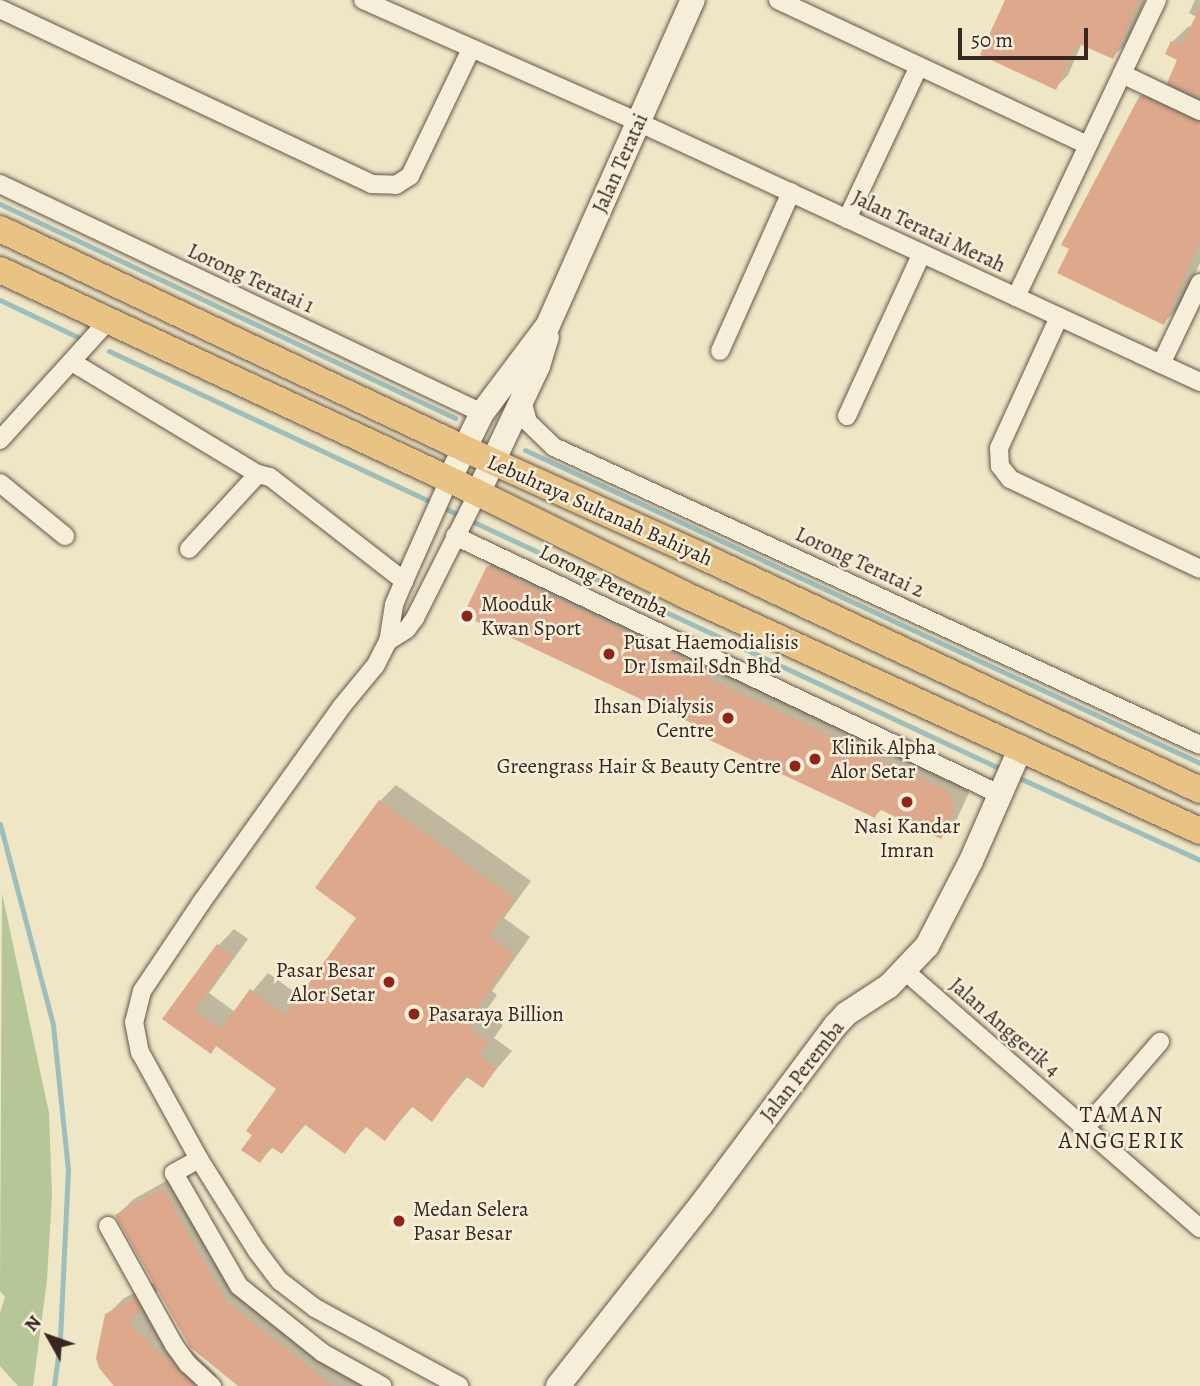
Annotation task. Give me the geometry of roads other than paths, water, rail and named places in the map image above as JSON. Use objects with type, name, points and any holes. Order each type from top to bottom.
[{"type":"main road","name":"Lebuhraya Sultanah Bahiyah","points":[[0,229],[465,449],[704,557],[1200,790]]},
{"type":"main road","name":"Lebuhraya Sultanah Bahiyah","points":[[0,270],[445,488],[685,595],[1009,772],[1200,831]]},
{"type":"street","name":"Jalan Teratai Merah","points":[[363,0],[638,122],[1200,382]]},
{"type":"street","name":"Jalan Teratai","points":[[445,488],[482,413],[548,325],[693,0]]},
{"type":"street","points":[[778,0],[1088,145]]},
{"type":"street","points":[[1016,297],[1157,0]]},
{"type":"street","points":[[0,9],[372,184],[396,185],[410,176],[471,49]]},
{"type":"street","points":[[848,219],[919,66]]},
{"type":"street","points":[[1122,74],[1200,111]]},
{"type":"street","name":"Lorong Teratai 1","points":[[0,184],[482,413]]},
{"type":"street","points":[[720,351],[791,192]]},
{"type":"street","points":[[846,416],[922,253]]},
{"type":"street","points":[[1161,364],[1200,283]]},
{"type":"street","points":[[1059,317],[999,448],[999,466],[1010,480],[1200,569]]},
{"type":"street","points":[[0,440],[108,321]]},
{"type":"street","name":"Jalan Teratai","points":[[473,500],[494,462],[545,349],[548,325]]},
{"type":"street","points":[[72,362],[258,474],[270,477],[404,581]]},
{"type":"street","name":"Lorong Teratai 2","points":[[522,400],[528,422],[545,441],[1200,745]]},
{"type":"street","points":[[189,549],[258,474]]},
{"type":"street","points":[[0,484],[65,536]]},
{"type":"street","points":[[445,488],[394,605],[388,641],[375,666],[342,706],[142,990],[134,1022],[135,1037],[199,1159],[257,1251],[280,1281],[316,1308],[453,1384]]},
{"type":"street","points":[[388,641],[407,629],[415,618],[473,500]]},
{"type":"street","name":"Lorong Peremba","points":[[456,532],[1009,772]]},
{"type":"street","name":"Jalan Peremba","points":[[558,1386],[701,1205],[835,1026],[846,1014],[889,986],[927,946],[947,909],[1009,772]]},
{"type":"street","name":"Jalan Anggerik 4","points":[[905,971],[1200,1228]]},
{"type":"street","points":[[1086,1127],[1160,1042]]},
{"type":"street","points":[[199,1159],[174,1173],[247,1295],[323,1353],[383,1386]]},
{"type":"street","points":[[108,1226],[174,1345],[188,1364],[212,1386]]},
{"type":"waterway","points":[[0,204],[455,418]]},
{"type":"waterway","points":[[0,300],[78,337]]},
{"type":"waterway","points":[[109,351],[1003,770]]},
{"type":"waterway","points":[[525,450],[1200,763]]},
{"type":"waterway","points":[[1015,776],[1200,860]]},
{"type":"waterway","points":[[0,824],[53,1025],[68,1169],[60,1341],[54,1386]]},
{"type":"place","name":"Mooduk Kwan Sport","points":[[467,616]]},
{"type":"place","name":"Pusat Haemodialisis Dr Ismail Sdn Bhd","points":[[609,654]]},
{"type":"place","name":"Ihsan Dialysis Centre","points":[[728,718]]},
{"type":"place","name":"Klinik Alpha Alor Setar","points":[[815,759]]},
{"type":"place","name":"Greengrass Hair & Beauty Centre","points":[[795,766]]},
{"type":"place","name":"Nasi Kandar Imran","points":[[907,802]]},
{"type":"place","name":"Pasar Besar Alor Setar","points":[[389,982]]},
{"type":"place","name":"Pasaraya Billion","points":[[414,1014]]},
{"type":"place","name":"Medan Selera Pasar Besar","points":[[399,1221]]},
{"type":"district","name":"TAMAN ANGGERIK","points":[[1122,1128]]}]
